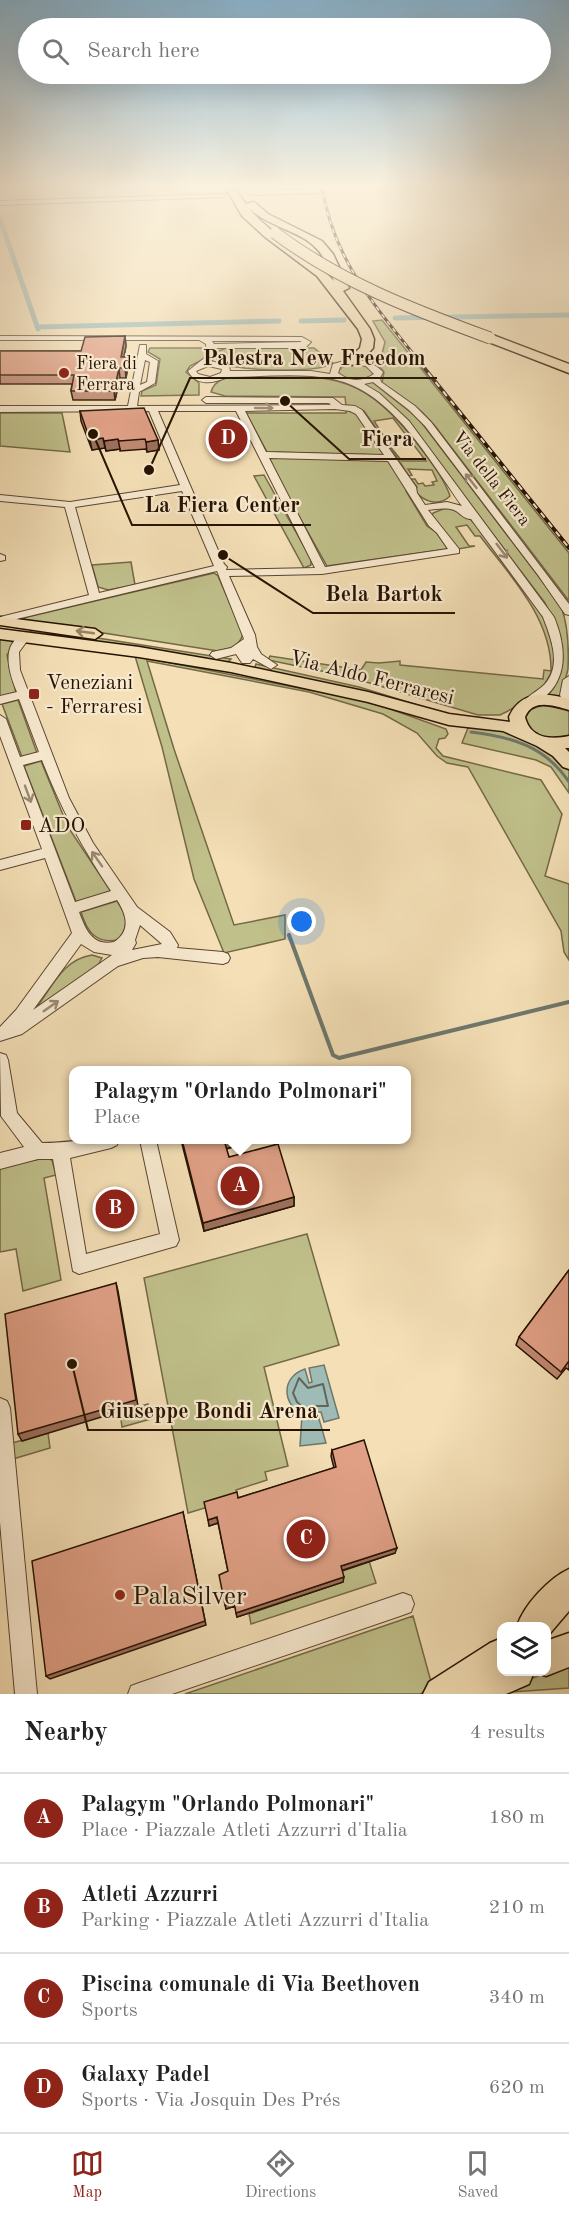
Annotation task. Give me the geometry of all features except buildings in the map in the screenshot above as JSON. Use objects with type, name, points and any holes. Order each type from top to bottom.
[{"type":"highway","points":[[308,264],[322,275],[369,338],[362,355],[352,361]]},
{"type":"highway","points":[[321,264],[371,291],[415,310],[569,369]]},
{"type":"highway","points":[[331,264],[346,296],[375,336],[376,343],[369,364]]},
{"type":"highway","points":[[538,1622],[569,1586]]},
{"type":"highway","points":[[551,1657],[569,1650]]},
{"type":"highway","points":[[441,1694],[497,1658]]},
{"type":"highway","points":[[462,1694],[505,1676]]},
{"type":"main road","points":[[0,620],[22,632]]},
{"type":"main road","name":"Via Aldo Ferraresi","points":[[22,632],[119,637],[216,655],[246,656],[271,665],[357,684],[462,715],[491,718],[546,699],[569,705]]},
{"type":"main road","name":"Via Aldo Ferraresi","points":[[22,632],[44,640],[140,652],[246,656],[368,697],[440,718],[501,724],[559,752],[569,763]]},
{"type":"main road","points":[[0,634],[22,632]]},
{"type":"main road","points":[[523,707],[517,721],[530,737]]},
{"type":"main road","name":"Via Aldo Ferraresi","points":[[530,737],[550,744],[569,742]]},
{"type":"street","points":[[0,338],[302,339],[307,342],[302,346],[212,346],[204,339]]},
{"type":"street","points":[[206,404],[208,387],[223,372],[211,357],[212,346]]},
{"type":"street","points":[[132,408],[142,351],[154,361],[151,383],[135,391]]},
{"type":"street","points":[[208,387],[192,372],[211,357]]},
{"type":"street","name":"Via della Fiera","points":[[201,379],[223,372],[313,370],[352,361],[369,364],[379,372],[376,378],[377,383],[412,408],[428,424],[569,612]]},
{"type":"street","name":"Via della Fiera","points":[[199,365],[223,372],[311,374],[336,377],[354,382],[376,395],[402,418],[540,604],[558,641],[561,660],[558,674],[542,695],[523,707]]},
{"type":"street","points":[[336,366],[333,371],[336,377]]},
{"type":"street","name":"Via della Fiera","points":[[354,382],[376,378]]},
{"type":"street","points":[[0,409],[152,408],[330,400],[338,403],[336,407]]},
{"type":"street","points":[[0,620],[223,570],[322,571],[455,551],[424,512],[411,488],[359,412],[350,408],[336,407],[239,408],[206,404]]},
{"type":"street","points":[[152,408],[249,635],[246,656]]},
{"type":"street","points":[[239,408],[322,571]]},
{"type":"street","points":[[262,455],[391,458]]},
{"type":"street","name":"Via della Fiera","points":[[439,505],[452,496],[443,479],[442,471]]},
{"type":"street","points":[[0,498],[69,505],[187,488]]},
{"type":"street","name":"Via della Fiera","points":[[414,497],[462,509],[488,533]]},
{"type":"street","points":[[69,505],[95,597]]},
{"type":"street","points":[[424,512],[439,505]]},
{"type":"street","points":[[22,632],[13,652],[14,670],[63,798],[88,846],[122,893],[132,911],[170,942],[169,948],[160,952]]},
{"type":"street","points":[[13,652],[30,643],[44,640]]},
{"type":"street","points":[[569,680],[566,695],[569,705]]},
{"type":"street","points":[[0,700],[24,694]]},
{"type":"street","points":[[0,719],[3,733],[80,934],[90,946],[106,951],[116,949],[124,943],[132,929]]},
{"type":"street","points":[[16,762],[46,755]]},
{"type":"street","points":[[0,865],[49,852]]},
{"type":"street","points":[[71,909],[122,893]]},
{"type":"street","points":[[0,1033],[24,1025],[115,961],[128,946],[132,929],[132,911]]},
{"type":"street","points":[[0,1033],[16,1021],[80,934]]},
{"type":"street","points":[[115,961],[143,952],[224,958]]},
{"type":"street","points":[[0,1060],[9,1116],[38,1151]]},
{"type":"street","points":[[0,1161],[38,1151],[60,1151],[92,1144]]},
{"type":"street","points":[[60,1151],[80,1265],[171,1240],[149,1144]]},
{"type":"street","points":[[0,1408],[26,1694]]},
{"type":"street","points":[[139,1694],[404,1604]]},
{"type":"green space","points":[[382,320],[569,553],[569,601],[435,426],[422,412],[382,383],[384,372],[379,366],[385,342],[373,321]]},
{"type":"green space","points":[[150,348],[206,348],[204,359],[190,366],[186,372],[199,383],[199,395],[141,396],[142,391],[156,385],[160,359],[148,352]]},
{"type":"green space","points":[[227,348],[314,348],[333,363],[302,369],[272,370],[234,367],[216,358],[218,351]]},
{"type":"green space","points":[[354,364],[373,370],[373,374],[365,379],[355,380],[346,378],[338,372],[342,367]]},
{"type":"green space","points":[[242,375],[321,378],[341,382],[360,390],[379,403],[398,421],[436,470],[450,496],[441,501],[432,502],[415,491],[417,487],[411,479],[425,486],[434,485],[432,482],[437,481],[432,470],[408,469],[412,475],[409,476],[388,444],[402,461],[426,461],[393,418],[374,421],[387,441],[385,441],[364,411],[346,406],[345,397],[225,396],[211,392],[219,381]]},
{"type":"green space","points":[[372,382],[418,418],[561,606],[567,629],[568,669],[561,697],[548,695],[555,686],[558,675],[560,650],[555,625],[545,603],[407,421],[363,384]]},
{"type":"green space","points":[[346,410],[357,413],[384,455],[267,452],[246,413],[346,413]]},
{"type":"green space","points":[[0,413],[62,413],[70,452],[0,446]]},
{"type":"green space","points":[[271,457],[388,461],[406,486],[406,491],[427,526],[436,532],[448,549],[327,566],[269,463]]},
{"type":"green space","points":[[264,475],[311,559],[311,565],[304,568],[254,476]]},
{"type":"green space","points":[[448,507],[463,512],[485,534],[545,620],[553,639],[555,666],[543,687],[533,697],[500,715],[478,715],[346,676],[268,660],[270,656],[361,670],[366,662],[400,661],[400,665],[543,679],[544,670],[551,671],[545,633],[537,616],[516,582],[480,536],[475,536],[467,525],[456,527],[469,546],[475,546],[458,549],[437,524],[432,516],[433,513]]},
{"type":"green space","points":[[131,562],[135,585],[108,590],[98,587],[92,565]]},
{"type":"green space","points":[[214,573],[218,576],[243,634],[234,647],[218,651],[21,620],[27,617]]},
{"type":"green space","points":[[28,627],[231,659],[225,665],[32,634]]},
{"type":"green space","points":[[0,638],[18,639],[7,655],[16,693],[0,697]]},
{"type":"green space","points":[[135,656],[371,702],[446,729],[448,734],[445,738],[439,739],[436,748],[443,756],[541,780],[562,814],[545,876],[569,884],[569,960],[564,952],[561,931],[468,767],[447,763],[437,756],[417,733],[383,714],[309,692],[147,661],[174,749],[234,925],[285,915],[285,939],[224,953],[194,879],[162,747]]},
{"type":"green space","points":[[256,664],[359,687],[450,715],[254,670]]},
{"type":"green space","points":[[18,700],[37,753],[22,757],[2,704]]},
{"type":"green space","points":[[547,704],[569,711],[569,736],[551,739],[525,726],[525,713],[533,706]]},
{"type":"green space","points":[[480,726],[517,734],[530,739],[552,753],[569,771],[569,793],[551,767],[536,760],[462,743],[468,728]]},
{"type":"green space","points":[[41,761],[68,827],[112,893],[77,904],[24,766]]},
{"type":"green space","points":[[117,901],[125,916],[125,930],[118,940],[98,938],[86,925],[81,912]]},
{"type":"green space","points":[[92,955],[102,958],[97,967],[37,1007],[67,967],[82,957]]},
{"type":"green space","points":[[45,1158],[52,1160],[56,1175],[44,1178],[61,1280],[23,1291],[16,1249],[0,1252],[0,1167]]},
{"type":"green space","points":[[307,1234],[339,1345],[264,1367],[288,1466],[265,1472],[267,1480],[236,1490],[238,1498],[188,1513],[144,1278]]},
{"type":"green space","points":[[148,1404],[151,1419],[122,1427],[120,1412]]},
{"type":"green space","points":[[48,1433],[50,1448],[13,1459],[12,1443]]},
{"type":"green space","points":[[369,1561],[376,1583],[251,1624],[249,1614],[342,1582],[340,1571]]},
{"type":"green space","points":[[413,1616],[433,1689],[420,1694],[185,1694]]},
{"type":"green space","points":[[569,1663],[569,1688],[497,1693],[538,1676],[551,1676],[551,1670]]},
{"type":"water","points":[[324,1365],[339,1418],[324,1422],[321,1412],[317,1412],[326,1443],[300,1446],[302,1415],[291,1404],[287,1391],[288,1384],[297,1373],[305,1369],[309,1383],[312,1382],[309,1368]]},
{"type":"waterway","points":[[16,264],[37,327]]},
{"type":"waterway","points":[[395,318],[569,315]]},
{"type":"waterway","points":[[301,321],[344,320]]},
{"type":"waterway","points":[[37,327],[279,321]]},
{"type":"waterway","points":[[471,732],[500,737],[526,745],[549,760],[569,782]]},
{"type":"waterway","points":[[289,935],[333,1055],[339,1058],[569,1002]]},
{"type":"railway","points":[[349,264],[369,297],[415,356]]},
{"type":"railway","points":[[413,354],[569,548]]},
{"type":"place","name":"Fiera di Ferrara","points":[[64,373]]},
{"type":"place","name":"Fiera","points":[[285,401]]},
{"type":"place","name":"La Fiera Center","points":[[93,434]]},
{"type":"place","name":"Galaxy Padel","points":[[228,439]]},
{"type":"place","name":"Palestra New Freedom","points":[[149,470]]},
{"type":"place","name":"Bela Bartok","points":[[223,555]]},
{"type":"place","name":"Veneziani - Ferraresi","points":[[34,694]]},
{"type":"place","name":"ADO","points":[[26,825]]},
{"type":"place","name":"Palagym \"Orlando Polmonari\"","points":[[240,1186]]},
{"type":"place","name":"Atleti Azzurri","points":[[115,1209]]},
{"type":"place","name":"Giuseppe Bondi Arena","points":[[72,1364]]},
{"type":"place","name":"Piscina comunale di Via Beethoven","points":[[306,1539]]},
{"type":"place","name":"PalaSilver","points":[[120,1595]]}]
